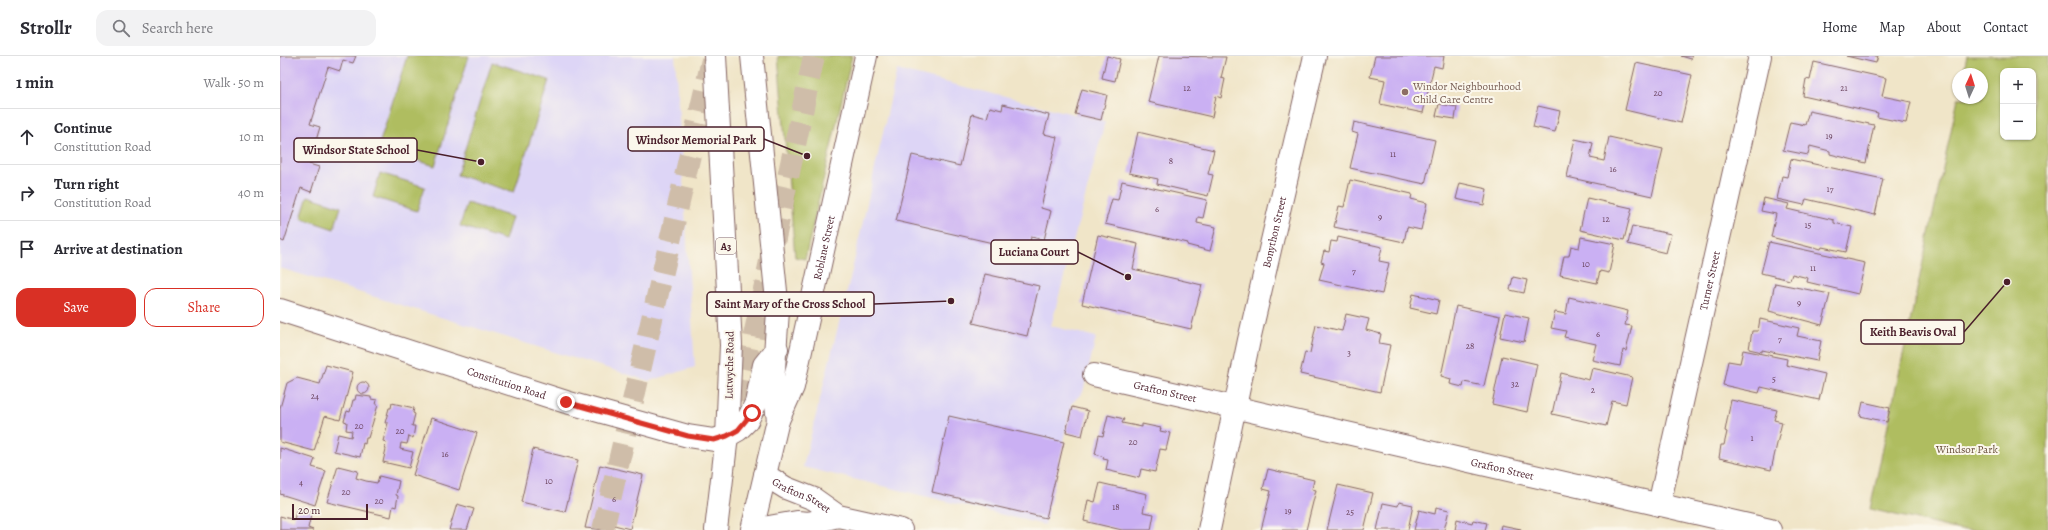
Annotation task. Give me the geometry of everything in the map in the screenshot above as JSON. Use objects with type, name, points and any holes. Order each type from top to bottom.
[{"type":"main road","name":"Lutwyche Road","points":[[715,56],[731,345],[727,436],[716,530]]},
{"type":"main road","points":[[752,56],[776,275],[778,311],[777,349],[773,383],[778,420]]},
{"type":"main road","name":"Roblane Street","points":[[752,530],[778,420],[793,387],[866,56]]},
{"type":"main road","name":"Bonython Street","points":[[1235,408],[1315,56]]},
{"type":"main road","name":"Turner Street","points":[[1659,505],[1760,56]]},
{"type":"main road","name":"Constitution Road","points":[[280,310],[623,419],[699,438],[714,440],[727,436],[738,430],[752,413],[764,365],[777,349]]},
{"type":"main road","name":"Grafton Street","points":[[1094,375],[1770,530]]},
{"type":"main road","points":[[1209,530],[1235,408]]},
{"type":"main road","name":"Grafton Street","points":[[765,475],[786,488],[814,499],[838,516],[901,530]]},
{"type":"main road","name":"Grafton Street","points":[[752,530],[797,522],[809,522],[838,516]]},
{"type":"shaded area","points":[[280,56],[675,56],[695,367],[649,381],[280,268]]},
{"type":"shaded area","points":[[897,70],[1105,122],[1051,326],[1096,337],[1083,392],[1071,404],[1045,525],[803,467],[851,275]]},
{"type":"green space","points":[[407,56],[469,56],[435,166],[378,148]]},
{"type":"green space","points":[[778,56],[852,56],[805,259],[795,257]]},
{"type":"green space","name":"Windsor Park","points":[[1967,56],[2048,56],[2048,530],[1960,530],[1870,509],[1957,104],[1988,104],[1988,68],[1964,68]]},
{"type":"green space","points":[[492,62],[549,80],[514,192],[457,175]]},
{"type":"green space","points":[[380,173],[425,187],[417,211],[373,197]]},
{"type":"green space","points":[[308,196],[341,207],[334,229],[301,218]]},
{"type":"green space","points":[[467,203],[512,217],[505,240],[460,226]]},
{"type":"building","points":[[280,56],[356,56],[353,63],[343,60],[340,71],[328,67],[310,124],[320,127],[309,164],[319,167],[311,192],[301,188],[284,242],[280,240]]},
{"type":"building","points":[[1107,56],[1120,59],[1115,81],[1102,78]]},
{"type":"building","points":[[1159,56],[1226,57],[1221,78],[1225,79],[1221,98],[1216,96],[1212,117],[1148,102]]},
{"type":"building","name":"Windor Neighbourhood Child Care Centre","points":[[1375,56],[1444,56],[1442,68],[1434,66],[1423,113],[1380,104],[1385,80],[1370,77]]},
{"type":"building","points":[[1681,56],[1692,56],[1691,59]]},
{"type":"building","points":[[1846,56],[1878,56],[1876,63]]},
{"type":"building","points":[[1814,62],[1886,78],[1882,96],[1911,102],[1906,123],[1877,117],[1878,113],[1803,96],[1806,79],[1810,80]]},
{"type":"building","points":[[1636,63],[1692,75],[1681,123],[1625,110]]},
{"type":"building","points":[[1082,89],[1107,95],[1101,120],[1075,114]]},
{"type":"building","points":[[1003,104],[1049,115],[1044,134],[1057,137],[1041,208],[1051,211],[1044,240],[1031,237],[1028,251],[896,221],[912,155],[960,166],[972,114],[987,118],[990,107],[1002,110]]},
{"type":"building","points":[[1439,104],[1457,107],[1455,119],[1436,116]]},
{"type":"building","points":[[1538,106],[1560,111],[1555,132],[1533,127]]},
{"type":"building","points":[[1809,111],[1874,125],[1866,163],[1830,154],[1830,151],[1810,146],[1808,155],[1783,150],[1790,122],[1805,125]]},
{"type":"building","points":[[1354,122],[1435,140],[1425,184],[1350,168],[1358,134],[1352,132]]},
{"type":"building","points":[[1138,132],[1214,150],[1208,174],[1213,175],[1208,196],[1157,184],[1158,179],[1129,173]]},
{"type":"building","points":[[1609,137],[1663,149],[1652,196],[1567,177],[1575,139],[1593,143],[1590,158],[1604,161]]},
{"type":"building","points":[[1791,159],[1883,179],[1875,215],[1806,199],[1804,205],[1777,199],[1782,176],[1787,177]]},
{"type":"building","points":[[1350,180],[1412,194],[1411,199],[1427,203],[1421,230],[1407,227],[1404,242],[1334,227],[1339,206],[1344,207]]},
{"type":"building","points":[[1122,181],[1207,200],[1203,218],[1198,217],[1197,223],[1216,227],[1210,251],[1187,245],[1188,243],[1105,224],[1112,199],[1118,200]]},
{"type":"building","points":[[1460,183],[1487,189],[1484,205],[1456,199]]},
{"type":"building","points":[[1587,198],[1632,208],[1624,240],[1580,230]]},
{"type":"building","points":[[1764,198],[1789,204],[1787,209],[1834,220],[1834,223],[1852,227],[1846,252],[1822,247],[1821,249],[1813,248],[1771,237],[1776,214],[1761,211]]},
{"type":"building","points":[[1632,226],[1671,234],[1666,253],[1628,244]]},
{"type":"building","points":[[1098,235],[1138,244],[1133,269],[1202,285],[1191,329],[1082,304]]},
{"type":"building","points":[[1338,237],[1382,247],[1379,261],[1389,263],[1382,294],[1319,280],[1324,263],[1321,262],[1324,251],[1329,252],[1331,241],[1337,242]]},
{"type":"building","points":[[1581,237],[1615,244],[1609,273],[1600,271],[1597,283],[1560,275],[1564,256],[1569,256],[1571,246],[1579,248]]},
{"type":"building","points":[[1769,242],[1865,263],[1858,294],[1807,282],[1808,278],[1792,274],[1790,280],[1761,273]]},
{"type":"building","points":[[985,274],[1039,286],[1027,336],[973,323]]},
{"type":"building","points":[[1513,277],[1527,280],[1524,293],[1510,290]]},
{"type":"building","points":[[1775,283],[1830,294],[1822,325],[1769,311]]},
{"type":"building","points":[[1413,294],[1439,300],[1436,314],[1410,308]]},
{"type":"building","points":[[1569,297],[1628,311],[1625,325],[1632,326],[1626,351],[1623,350],[1620,366],[1592,360],[1596,344],[1564,337],[1566,331],[1551,328],[1555,312],[1566,314]]},
{"type":"building","points":[[1456,306],[1500,316],[1484,386],[1464,382],[1463,387],[1450,384],[1451,379],[1441,376]]},
{"type":"building","points":[[1505,313],[1529,318],[1524,342],[1500,337]]},
{"type":"building","points":[[1346,314],[1369,319],[1366,330],[1381,334],[1379,343],[1390,345],[1380,392],[1300,374],[1305,352],[1310,353],[1316,325],[1342,331]]},
{"type":"building","points":[[1760,319],[1799,328],[1797,336],[1821,341],[1817,361],[1762,350],[1762,352],[1749,349],[1752,331],[1758,331]]},
{"type":"building","points":[[1743,350],[1787,359],[1786,365],[1825,374],[1819,400],[1761,387],[1759,393],[1723,385],[1728,361],[1740,363]]},
{"type":"building","points":[[1502,356],[1537,364],[1527,412],[1492,404]]},
{"type":"building","points":[[326,365],[353,372],[340,420],[325,416],[314,451],[280,442],[280,408],[287,383],[297,378],[320,384]]},
{"type":"building","points":[[1592,368],[1632,377],[1626,404],[1612,401],[1606,426],[1552,414],[1561,373],[1589,380]]},
{"type":"building","points":[[363,382],[367,384],[369,388],[367,392],[363,394],[359,392],[357,388],[359,384]]},
{"type":"building","points":[[356,395],[371,397],[371,399],[377,400],[376,405],[378,405],[368,438],[366,438],[365,444],[363,443],[360,457],[334,451],[338,434],[351,437],[352,431],[346,430],[347,422],[344,421],[347,411],[350,412]]},
{"type":"building","points":[[1731,400],[1777,410],[1774,420],[1782,422],[1771,470],[1719,458],[1721,445],[1724,445],[1727,432],[1725,431]]},
{"type":"building","points":[[1863,402],[1890,408],[1887,422],[1860,416]]},
{"type":"building","points":[[392,403],[414,408],[413,413],[415,414],[412,426],[415,426],[413,438],[409,436],[407,444],[401,443],[400,449],[413,452],[409,468],[383,462],[386,442],[383,441],[388,423],[385,423]]},
{"type":"building","points":[[1072,407],[1088,411],[1082,436],[1066,432]]},
{"type":"building","points":[[1108,415],[1124,419],[1122,423],[1142,427],[1142,424],[1161,428],[1160,431],[1170,433],[1166,450],[1160,449],[1155,472],[1141,469],[1139,478],[1106,470],[1108,460],[1095,454],[1099,435],[1103,436]]},
{"type":"building","points":[[949,416],[1064,442],[1046,518],[932,492]]},
{"type":"building","points":[[431,418],[477,433],[459,490],[413,475]]},
{"type":"building","points":[[280,448],[315,459],[312,467],[326,471],[315,505],[280,494]]},
{"type":"building","points":[[533,449],[578,460],[565,512],[521,502]]},
{"type":"building","points":[[600,465],[643,475],[630,529],[606,523],[605,530],[585,528]]},
{"type":"building","points":[[338,466],[358,471],[356,478],[366,481],[377,483],[379,476],[399,481],[396,495],[398,496],[396,507],[393,506],[391,517],[327,502]]},
{"type":"building","points":[[1268,469],[1314,480],[1312,489],[1316,490],[1306,530],[1261,530],[1271,491],[1263,489]]},
{"type":"building","points":[[1100,483],[1147,494],[1143,512],[1154,514],[1151,530],[1122,530],[1084,521],[1088,500],[1095,502]]},
{"type":"building","points":[[1338,485],[1373,493],[1364,530],[1327,530]]},
{"type":"building","points":[[1399,502],[1413,505],[1408,530],[1377,530],[1383,503],[1398,506]]},
{"type":"building","points":[[457,504],[474,509],[467,530],[449,530]]},
{"type":"building","points":[[297,507],[312,511],[308,528],[313,530],[280,530],[280,516],[294,520]]},
{"type":"building","points":[[1436,507],[1449,510],[1444,530],[1414,530],[1419,510],[1435,514]]},
{"type":"building","points":[[1457,519],[1472,523],[1473,520],[1487,523],[1485,530],[1455,530]]},
{"type":"building","points":[[1501,525],[1521,529],[1521,530],[1500,530]]},
{"type":"tunnel","points":[[733,434],[814,56]]},
{"type":"tunnel","points":[[603,530],[712,60]]},
{"type":"place","name":"Windor Neighbourhood Child Care Centre","points":[[1405,92]]},
{"type":"place","name":"Windsor Memorial Park","points":[[807,156]]},
{"type":"place","name":"Windsor State School","points":[[481,162]]},
{"type":"place","name":"Luciana Court","points":[[1128,277]]},
{"type":"place","name":"Keith Beavis Oval","points":[[2007,282]]},
{"type":"place","name":"Saint Mary of the Cross School","points":[[951,301]]},
{"type":"route","points":[[566,402],[688,436],[714,440],[727,436],[738,430],[747,421],[752,413]]}]
